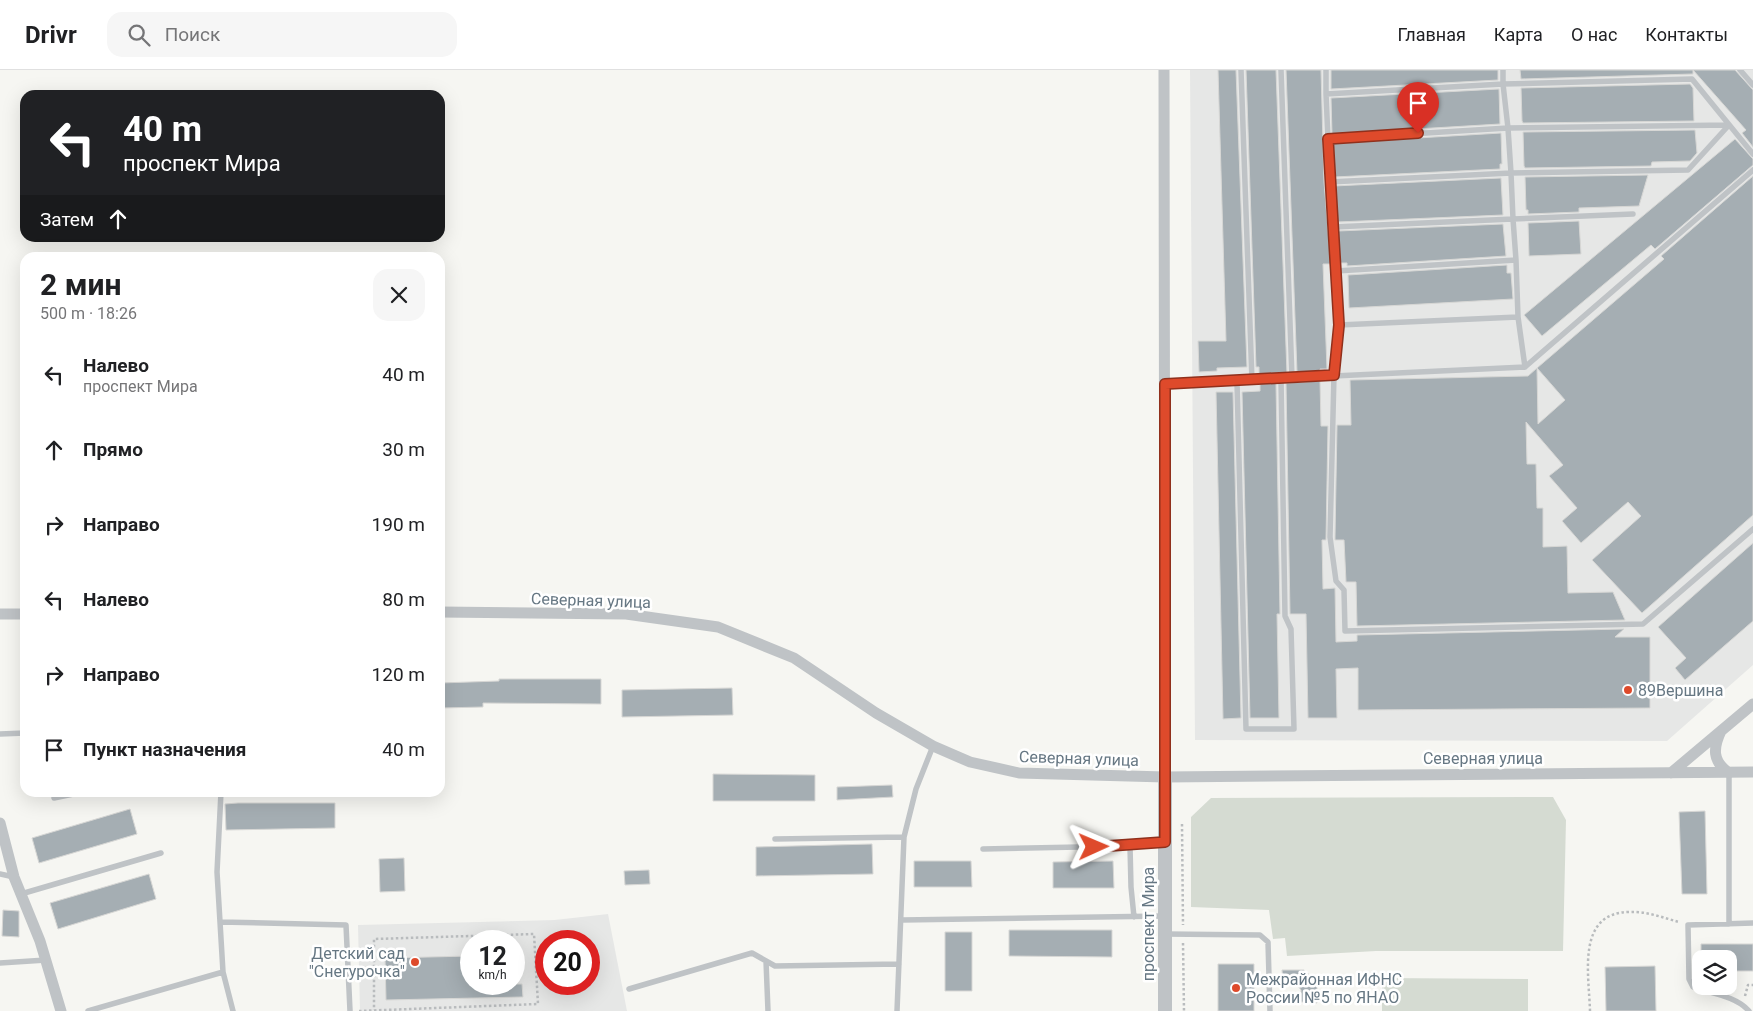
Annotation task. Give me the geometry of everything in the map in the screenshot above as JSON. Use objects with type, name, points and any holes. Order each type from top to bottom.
[{"type":"street","points":[[1164,70],[1165,777]]},
{"type":"street","name":"Северная улица","points":[[445,612],[626,614],[718,627],[794,658],[876,713],[933,746],[970,762],[1019,772],[1165,777],[1753,772]]},
{"type":"street","points":[[0,614],[20,614]]},
{"type":"street","points":[[1671,773],[1753,704]]},
{"type":"street","points":[[1722,730],[1715,748],[1715,756],[1722,768],[1729,773]]},
{"type":"street","name":"проспект Мира","points":[[1165,777],[1165,1011]]},
{"type":"street","points":[[0,823],[14,877],[46,960],[61,1011]]},
{"type":"lane","points":[[1241,70],[1252,381]]},
{"type":"lane","points":[[1281,70],[1292,378]]},
{"type":"lane","points":[[1326,70],[1329,182],[1339,325],[1334,375],[1330,537],[1336,581],[1344,590],[1345,631],[1643,624],[1753,529]]},
{"type":"lane","points":[[1503,70],[1518,317],[1525,367]]},
{"type":"lane","points":[[1740,70],[1753,85]]},
{"type":"lane","points":[[1326,94],[1503,84],[1692,79],[1753,154]]},
{"type":"lane","points":[[1328,139],[1508,128],[1729,125]]},
{"type":"lane","points":[[1329,182],[1510,173],[1688,170],[1729,125]]},
{"type":"lane","points":[[1165,384],[1525,367],[1753,170]]},
{"type":"lane","points":[[1333,227],[1633,214]]},
{"type":"lane","points":[[1336,271],[1516,260]]},
{"type":"lane","points":[[1339,325],[1518,317]]},
{"type":"lane","points":[[1237,382],[1246,729],[1294,729],[1291,629],[1285,616],[1281,379]]},
{"type":"lane","points":[[0,734],[20,733]]},
{"type":"lane","points":[[897,1011],[904,837],[916,789],[933,746]]},
{"type":"lane","points":[[1729,773],[1729,924]]},
{"type":"lane","points":[[54,798],[59,797]]},
{"type":"lane","points":[[221,797],[217,872],[223,972],[233,1011]]},
{"type":"lane","points":[[775,838],[904,837]]},
{"type":"lane","points":[[983,850],[1130,846],[1165,842]]},
{"type":"lane","points":[[1130,846],[1134,917]]},
{"type":"lane","points":[[21,894],[161,852]]},
{"type":"lane","points":[[0,874],[14,877]]},
{"type":"lane","points":[[902,920],[1165,916]]},
{"type":"lane","points":[[220,922],[346,925],[350,1011]]},
{"type":"lane","points":[[1749,1011],[1742,1005],[1693,987],[1689,979],[1688,925],[1753,923]]},
{"type":"lane","points":[[1165,934],[1260,935],[1268,942],[1270,1011]]},
{"type":"lane","points":[[629,989],[752,953],[775,966],[899,964]]},
{"type":"lane","points":[[0,963],[46,960]]},
{"type":"lane","points":[[766,961],[768,1011]]},
{"type":"lane","points":[[88,1011],[223,972]]},
{"type":"path","points":[[1182,824],[1184,1011]]},
{"type":"path","points":[[1590,1011],[1588,952],[1591,937],[1606,916],[1631,912],[1688,925]]},
{"type":"path","points":[[350,1011],[538,1004],[534,934],[374,939],[374,1010]]},
{"type":"path","points":[[1742,1005],[1748,985],[1753,985]]},
{"type":"shaded area","points":[[1190,70],[1753,70],[1753,665],[1667,741],[1195,740]]},
{"type":"shaded area","points":[[1553,797],[1566,820],[1563,951],[1376,951],[1287,956],[1285,938],[1273,939],[1269,910],[1191,907],[1191,817],[1211,798]]},
{"type":"shaded area","name":"Детский сад \"Снегурочка\"","points":[[608,914],[627,1011],[360,1011],[358,925],[555,920]]},
{"type":"shaded area","points":[[1382,978],[1528,979],[1528,1011],[1382,1011]]},
{"type":"building","points":[[1218,70],[1236,70],[1247,367],[1217,368],[1217,371],[1199,372],[1198,341],[1226,341]]},
{"type":"building","points":[[1246,70],[1276,70],[1287,374],[1259,375],[1259,367],[1256,367]]},
{"type":"building","points":[[1286,70],[1321,70],[1324,182],[1331,264],[1323,264],[1327,369],[1320,369],[1320,372],[1297,373]]},
{"type":"building","points":[[1331,70],[1498,70],[1498,80],[1331,89]]},
{"type":"building","points":[[1520,70],[1693,70],[1693,74],[1521,79]]},
{"type":"building","points":[[1693,70],[1735,70],[1753,90],[1753,147],[1742,133],[1746,130]]},
{"type":"building","points":[[1690,84],[1693,88],[1694,121],[1523,123],[1522,121],[1521,88]]},
{"type":"building","points":[[1499,89],[1500,124],[1332,134],[1331,98]]},
{"type":"building","points":[[1695,130],[1697,153],[1690,161],[1652,162],[1651,166],[1525,168],[1524,166],[1523,132]]},
{"type":"building","points":[[1501,133],[1502,164],[1500,164],[1500,169],[1334,177],[1333,143]]},
{"type":"building","points":[[1735,139],[1753,159],[1753,165],[1655,249],[1651,245],[1542,336],[1524,315]]},
{"type":"building","points":[[1648,175],[1639,206],[1579,208],[1579,212],[1528,214],[1528,210],[1526,210],[1525,177]]},
{"type":"building","points":[[1753,176],[1753,515],[1642,613],[1592,560],[1641,516],[1628,502],[1581,543],[1562,521],[1577,508],[1549,476],[1563,465],[1526,422],[1527,464],[1536,464],[1537,508],[1543,508],[1543,547],[1567,546],[1568,593],[1613,592],[1625,620],[1357,626],[1356,582],[1346,582],[1344,540],[1335,540],[1337,425],[1351,425],[1350,380],[1528,376],[1537,368],[1664,259],[1661,256]],"holes":[[[1537,368],[1565,400],[1538,424]]]},
{"type":"building","points":[[1501,178],[1503,215],[1337,222],[1334,186]]},
{"type":"building","points":[[1579,221],[1581,254],[1529,256],[1528,223]]},
{"type":"building","points":[[1503,224],[1506,256],[1347,266],[1347,263],[1340,263],[1338,231]]},
{"type":"building","points":[[1507,265],[1507,273],[1511,273],[1513,299],[1349,308],[1348,275]]},
{"type":"building","points":[[1320,381],[1321,426],[1328,426],[1326,540],[1322,540],[1323,589],[1335,588],[1336,642],[1357,641],[1357,635],[1624,629],[1615,637],[1650,637],[1650,708],[1358,710],[1358,668],[1336,669],[1337,718],[1308,718],[1306,614],[1290,614],[1286,383]]},
{"type":"building","points":[[1276,383],[1280,614],[1277,614],[1279,718],[1250,718],[1242,392],[1260,391],[1260,384]]},
{"type":"building","points":[[1216,392],[1233,392],[1241,718],[1223,719]]},
{"type":"building","points":[[1753,543],[1753,621],[1685,680],[1675,668],[1686,658],[1658,627]]},
{"type":"building","points":[[499,679],[601,679],[601,704],[483,703],[483,707],[445,708],[445,683],[499,681]]},
{"type":"building","points":[[732,688],[733,715],[622,717],[622,690]]},
{"type":"building","points":[[713,774],[815,775],[815,801],[713,801]]},
{"type":"building","points":[[892,785],[893,797],[837,800],[837,787]]},
{"type":"building","points":[[335,803],[335,828],[226,830],[225,804]]},
{"type":"building","points":[[130,809],[137,834],[39,863],[32,838]]},
{"type":"building","points":[[1705,811],[1707,894],[1682,894],[1679,812]]},
{"type":"building","points":[[872,844],[873,874],[756,876],[756,847]]},
{"type":"building","points":[[404,858],[405,891],[380,892],[379,859]]},
{"type":"building","points":[[914,861],[971,861],[972,887],[914,887]]},
{"type":"building","points":[[1113,861],[1114,888],[1053,888],[1053,862]]},
{"type":"building","points":[[649,870],[650,884],[625,885],[624,871]]},
{"type":"building","points":[[149,874],[156,899],[58,929],[50,903]]},
{"type":"building","points":[[3,910],[19,911],[19,937],[2,936]]},
{"type":"building","points":[[1009,930],[1112,930],[1112,957],[1009,956]]},
{"type":"building","points":[[945,932],[972,932],[972,991],[945,991]]},
{"type":"building","points":[[1701,944],[1753,944],[1753,971],[1737,971],[1737,950],[1701,950]]},
{"type":"building","points":[[460,956],[460,995],[523,995],[523,997],[386,1000],[385,958]]},
{"type":"building","name":"Межрайонная ИФНС России №5 по ЯНАО","points":[[1218,964],[1254,964],[1254,1011],[1218,1011]]},
{"type":"building","points":[[1655,966],[1656,1011],[1606,1011],[1605,967]]},
{"type":"building","points":[[1282,970],[1304,970],[1317,982],[1317,1003],[1301,1002],[1301,990],[1295,982],[1283,983]]},
{"type":"place","name":"89Вершина","points":[[1628,690]]},
{"type":"place","name":"Детский сад \"Снегурочка\"","points":[[415,962]]},
{"type":"place","name":"Межрайонная ИФНС России №5 по ЯНАО","points":[[1236,988]]},
{"type":"route","points":[[1094,847],[1130,846],[1165,842],[1165,384],[1237,382],[1334,375],[1339,325],[1329,182],[1328,139],[1418,133]]}]
